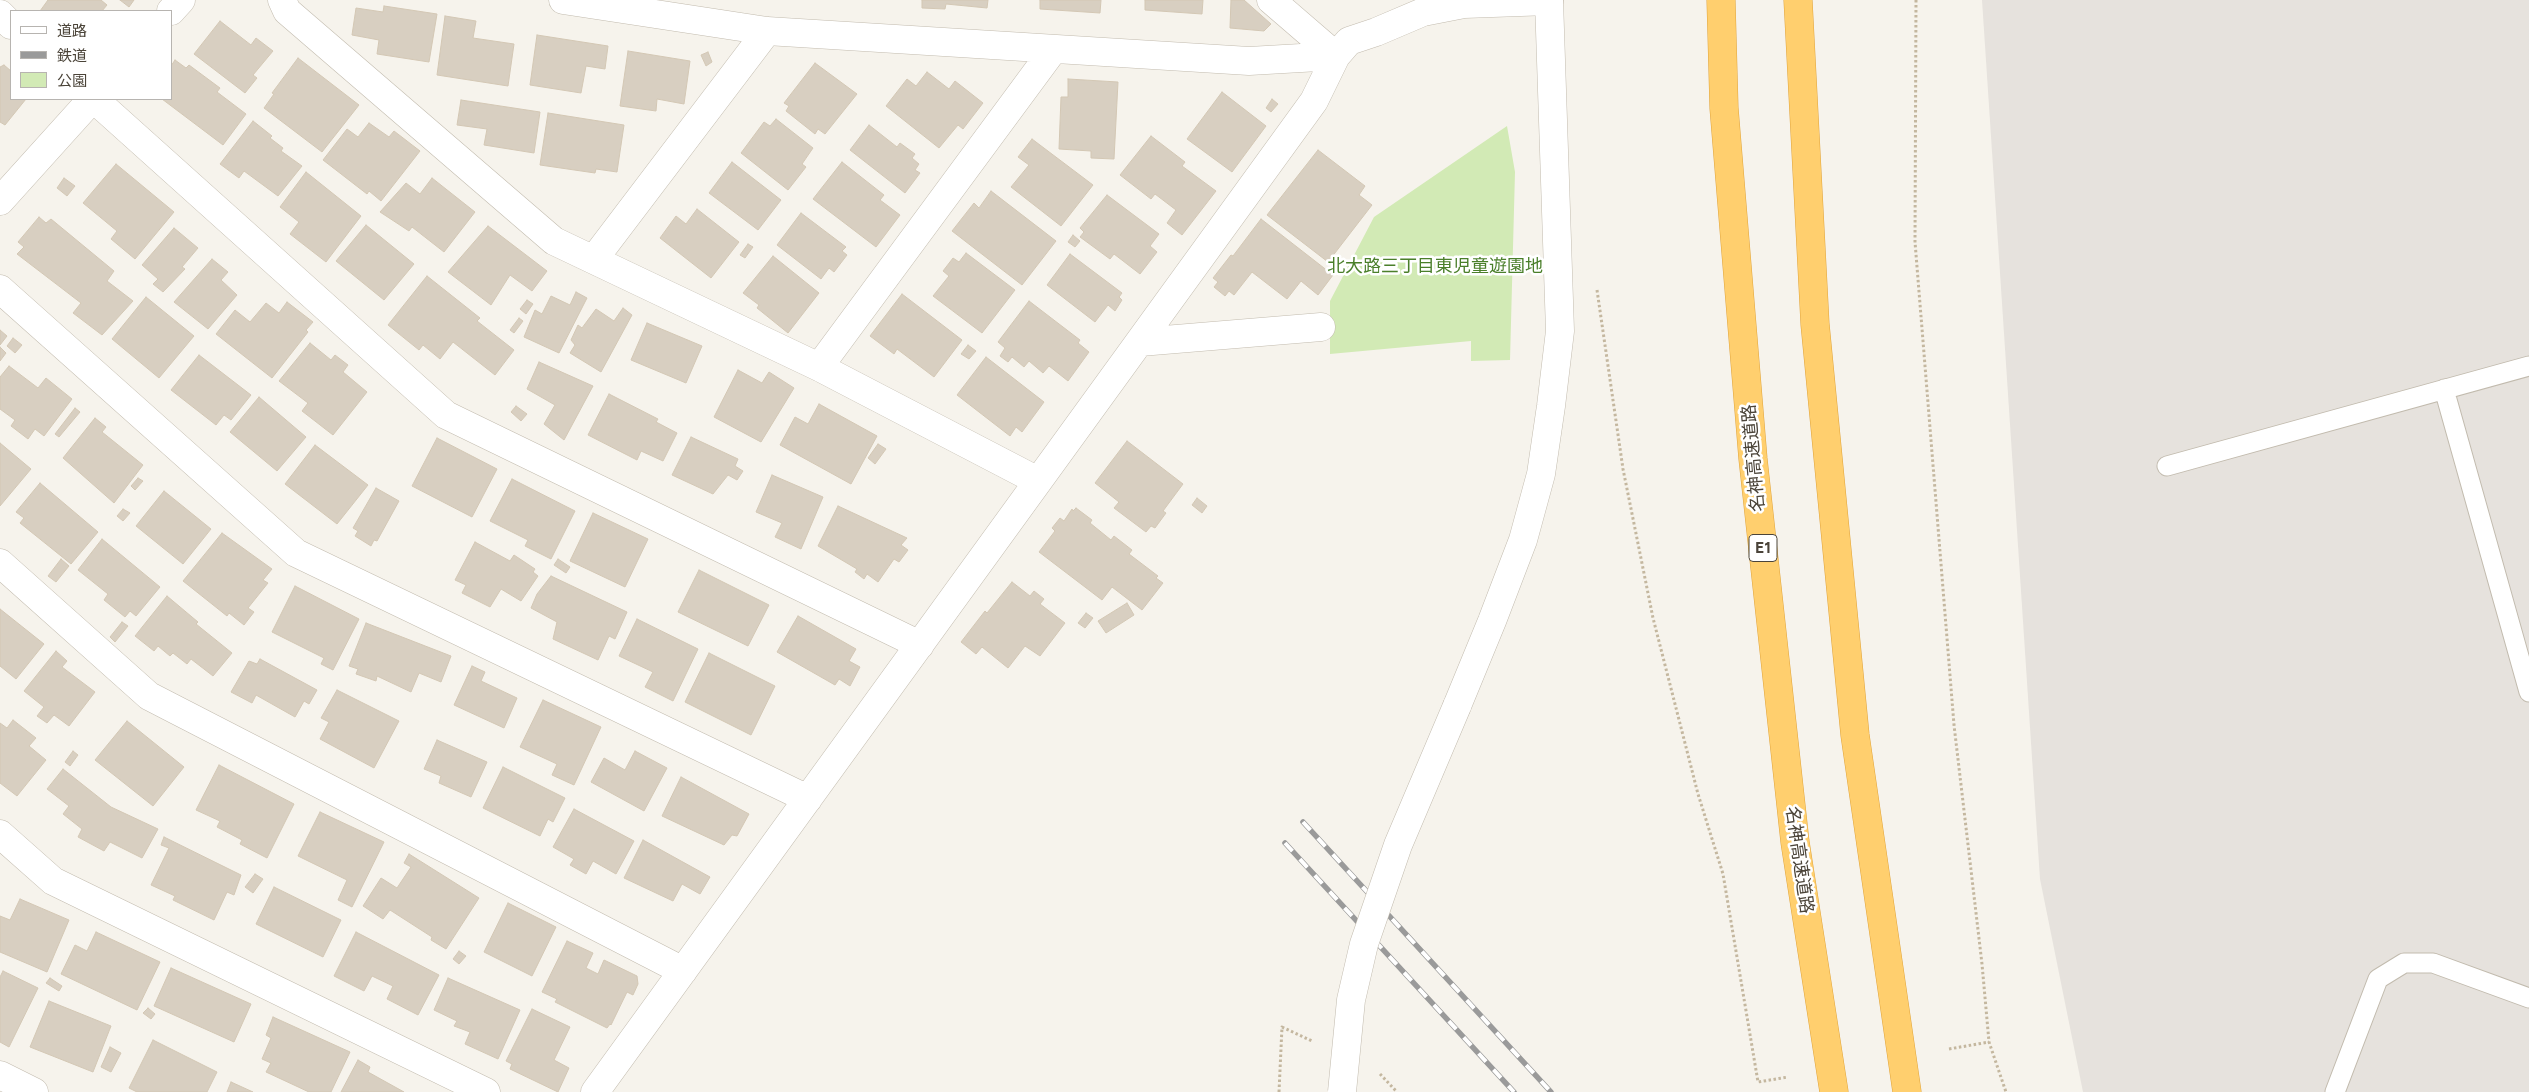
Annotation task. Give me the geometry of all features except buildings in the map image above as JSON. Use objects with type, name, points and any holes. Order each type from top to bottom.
[{"type":"highway","name":"名神高速道路","points":[[1722,0],[1724,108],[1753,459],[1795,842],[1834,1092]]},
{"type":"highway","points":[[1798,0],[1815,324],[1853,716],[1907,1092]]},
{"type":"street","points":[[172,10],[181,0]]},
{"type":"street","points":[[282,0],[287,11],[554,241],[819,367],[1038,481]]},
{"type":"street","points":[[563,0],[767,31],[1248,62],[1336,56]]},
{"type":"street","points":[[1271,0],[1336,56]]},
{"type":"street","points":[[595,1092],[1314,101],[1336,56],[1349,41],[1423,12],[1464,4],[1549,1],[1560,331],[1541,474],[1522,540],[1492,621],[1398,845],[1364,944],[1351,1000],[1342,1092]]},
{"type":"street","points":[[0,14],[10,23]]},
{"type":"street","points":[[594,259],[767,31]]},
{"type":"street","points":[[819,367],[1053,50]]},
{"type":"street","points":[[0,200],[92,100]]},
{"type":"street","points":[[94,100],[446,415],[920,645]]},
{"type":"street","points":[[0,289],[296,553],[808,799]]},
{"type":"street","points":[[1140,342],[1321,327]]},
{"type":"street","points":[[0,563],[149,696],[683,970]]},
{"type":"street","points":[[0,834],[53,881],[486,1092]]},
{"type":"street","points":[[0,1075],[34,1092]]},
{"type":"lane","points":[[2167,466],[2529,366]]},
{"type":"lane","points":[[2444,389],[2529,692]]},
{"type":"lane","points":[[2335,1092],[2378,979],[2404,963],[2433,963],[2529,998]]},
{"type":"path","points":[[1916,0],[1915,242],[1954,725],[1982,964],[1988,1042],[2006,1092]]},
{"type":"path","points":[[1596,283],[1624,469],[1653,618],[1698,794],[1723,874],[1758,1082],[1788,1077]]},
{"type":"path","points":[[1949,1049],[1988,1042]]},
{"type":"shaded area","points":[[1982,0],[2529,0],[2529,1092],[2083,1092],[2040,879]]},
{"type":"green space","name":"北大路三丁目東児童遊園地","points":[[1507,126],[1515,172],[1510,360],[1471,361],[1471,341],[1330,354],[1330,301],[1374,217]]},
{"type":"railway","points":[[1303,822],[1551,1092]]},
{"type":"railway","points":[[1285,843],[1514,1092]]}]
